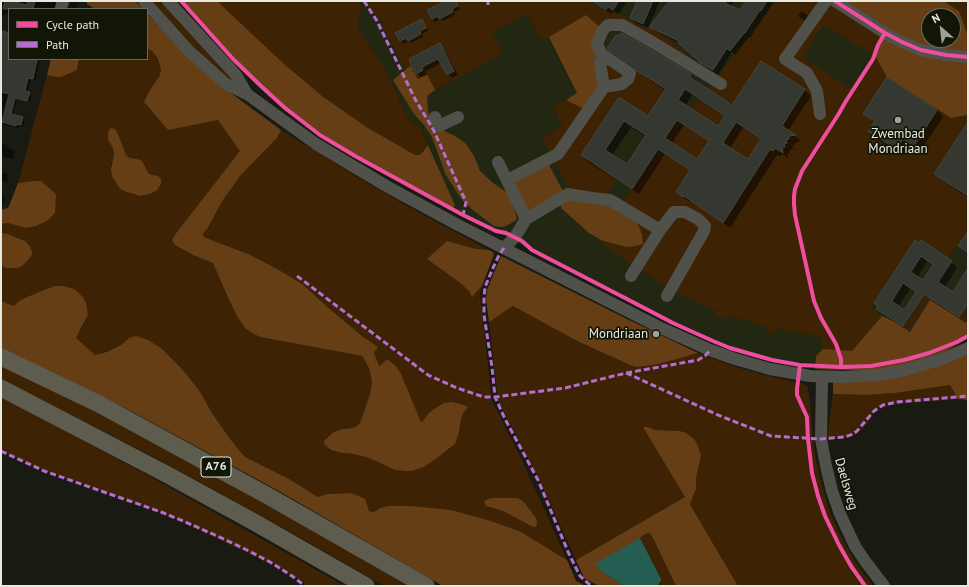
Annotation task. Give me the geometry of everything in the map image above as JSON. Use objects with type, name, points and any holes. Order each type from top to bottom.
[{"type":"highway","name":"A76","points":[[1,357],[106,408],[270,497],[426,586]]},
{"type":"highway","name":"A76","points":[[1,388],[168,475],[366,586]]},
{"type":"street","points":[[144,1],[189,51],[226,84],[247,94],[316,144],[388,187],[458,225],[661,328],[710,350],[770,369],[822,377],[856,377],[896,372],[933,362],[968,348]]},
{"type":"street","points":[[168,1],[236,75],[247,94]]},
{"type":"street","points":[[820,114],[817,91],[807,74],[785,59],[826,1]]},
{"type":"street","points":[[835,1],[885,33],[921,50],[946,55],[968,57]]},
{"type":"street","points":[[604,59],[598,44],[603,30],[608,25],[622,25],[721,84]]},
{"type":"street","points":[[507,180],[558,154],[604,87],[600,63],[606,57],[630,73],[628,79],[622,84],[604,87]]},
{"type":"street","points":[[435,117],[439,126],[458,117]]},
{"type":"street","points":[[498,162],[526,219]]},
{"type":"street","points":[[504,248],[515,237],[526,219],[568,194],[610,200],[660,230]]},
{"type":"street","points":[[630,276],[660,230],[674,212],[684,212],[698,219],[705,226],[704,232],[667,296]]},
{"type":"street","name":"Daelsweg","points":[[822,377],[822,439],[832,491],[840,514],[855,546],[884,586]]},
{"type":"shaded area","points":[[87,1],[135,1],[142,8],[93,8],[87,4]]},
{"type":"shaded area","points":[[149,1],[163,1],[239,87],[213,66],[170,25]]},
{"type":"shaded area","points":[[180,1],[217,1],[283,63],[322,96],[368,128],[415,155],[422,153],[428,145],[455,205],[453,208],[369,163],[284,108],[260,87]]},
{"type":"shaded area","points":[[217,1],[359,1],[363,7],[358,26],[386,70],[406,115],[412,123],[419,124],[428,145],[422,153],[415,155],[368,128],[322,96],[283,63]]},
{"type":"shaded area","points":[[359,1],[825,1],[824,25],[873,55],[951,118],[968,115],[968,336],[854,365],[792,362],[735,349],[634,303],[453,208],[455,205],[419,124],[412,123],[406,115],[386,70],[358,26],[363,7]]},
{"type":"shaded area","points":[[365,1],[589,1],[607,12],[609,10],[659,32],[707,70],[624,22],[601,28],[586,15],[549,37],[541,39],[527,14],[492,32],[503,54],[435,90],[427,74],[418,79],[410,66],[405,70],[380,21]]},
{"type":"shaded area","points":[[773,1],[845,1],[885,26],[873,55],[876,57],[887,77],[864,114],[875,121],[868,132],[896,149],[903,139],[914,146],[938,110],[951,118],[968,115],[968,122],[934,174],[968,196],[968,231],[948,258],[921,240],[914,240],[871,306],[882,316],[852,351],[823,349],[821,337],[776,328],[775,335],[767,333],[767,327],[729,315],[726,319],[715,316],[717,311],[679,294],[628,262],[595,238],[618,246],[626,247],[618,209],[671,131],[723,70]],"holes":[[[823,25],[873,55],[851,88],[803,58]]]},
{"type":"shaded area","points":[[845,1],[943,1],[954,8],[921,8],[921,48],[961,48],[961,16],[968,35],[968,115],[951,118],[887,77],[876,57],[873,55],[885,26]]},
{"type":"shaded area","points":[[943,1],[968,1],[968,35],[961,16],[961,8],[954,8]]},
{"type":"shaded area","points":[[148,15],[168,36],[224,88],[281,130],[277,138],[241,175],[223,200],[203,234],[204,237],[248,254],[302,284],[362,336],[378,347],[374,353],[379,366],[388,360],[396,366],[422,422],[429,413],[444,403],[451,402],[468,407],[463,413],[455,444],[424,467],[412,471],[395,470],[369,458],[331,450],[325,445],[324,441],[334,432],[353,428],[360,423],[370,394],[372,382],[369,368],[362,356],[260,337],[252,333],[245,328],[237,316],[213,263],[193,255],[175,245],[172,240],[174,236],[240,151],[218,120],[168,130],[144,102],[151,88],[159,77],[161,70],[158,59],[152,51],[148,49]]},
{"type":"shaded area","points":[[586,15],[601,28],[599,86],[584,109],[566,100],[577,93],[549,37]]},
{"type":"shaded area","points":[[148,49],[152,51],[158,59],[161,70],[159,77],[151,88],[146,104],[168,129],[218,120],[241,151],[174,236],[175,245],[193,255],[213,263],[237,316],[252,333],[260,337],[362,356],[371,374],[372,382],[370,394],[360,423],[357,427],[343,429],[343,453],[369,458],[395,470],[412,471],[424,467],[450,449],[457,438],[463,413],[424,420],[422,423],[386,360],[379,366],[374,353],[378,347],[362,336],[302,284],[279,270],[204,237],[203,234],[223,200],[241,175],[277,138],[281,130],[369,184],[489,250],[476,249],[428,259],[459,282],[469,291],[472,298],[482,286],[480,294],[492,401],[521,458],[567,560],[555,552],[411,506],[388,506],[373,512],[369,511],[359,496],[351,493],[327,494],[318,497],[289,479],[245,457],[230,439],[212,413],[199,390],[182,369],[161,348],[129,338],[121,345],[95,355],[75,338],[81,330],[88,315],[54,286],[19,301],[14,306],[1,301],[1,265],[6,268],[22,266],[31,255],[30,246],[25,241],[3,233],[1,234],[1,224],[8,223],[26,228],[36,226],[47,221],[34,181],[18,183],[47,75],[56,77],[77,70],[79,60],[148,60]],"holes":[[[118,134],[126,155],[130,158],[137,159],[149,174],[158,176],[140,196],[120,188],[111,165],[114,155],[113,148],[108,140]],[[492,498],[506,498],[525,503],[536,518],[533,527],[503,511],[490,508]]]},
{"type":"shaded area","points":[[606,51],[666,89],[648,116],[619,97],[581,155],[617,179],[606,195],[579,194],[567,186],[543,138],[562,126],[553,106],[566,100],[584,109]]},
{"type":"shaded area","points":[[51,60],[79,60],[77,70],[61,77],[47,75]]},
{"type":"shaded area","points":[[410,66],[418,79],[427,74],[435,90],[427,96],[428,112],[436,127],[457,137],[466,144],[474,156],[480,171],[506,192],[511,198],[517,219],[510,224],[503,227],[494,226],[462,200],[449,180],[432,137],[414,114],[393,80]]},
{"type":"shaded area","points":[[111,128],[115,129],[118,134],[126,155],[130,158],[142,161],[149,174],[158,176],[161,179],[161,184],[157,190],[150,194],[140,196],[120,189],[112,176],[111,169],[114,155],[113,148],[108,140],[108,132]]},
{"type":"shaded area","points":[[548,163],[564,193],[528,212],[512,182]]},
{"type":"shaded area","points":[[41,181],[56,194],[55,213],[47,221],[36,226],[26,228],[8,223],[1,224],[1,210],[8,208],[18,183]]},
{"type":"shaded area","points":[[565,198],[597,199],[635,220],[642,234],[643,244],[626,247],[603,241],[589,233],[561,208],[561,204]]},
{"type":"shaded area","points":[[3,233],[25,241],[30,246],[32,255],[22,266],[17,268],[6,268],[1,265],[1,234]]},
{"type":"shaded area","points":[[447,241],[476,249],[489,250],[494,253],[482,286],[472,298],[469,291],[459,282],[427,259]]},
{"type":"shaded area","points":[[501,256],[698,353],[659,364],[637,367],[577,341],[513,306],[489,322],[486,299],[487,290]]},
{"type":"shaded area","points":[[54,286],[63,286],[74,289],[83,297],[86,303],[88,315],[76,338],[95,355],[106,352],[121,345],[129,338],[136,336],[148,340],[161,348],[182,369],[199,390],[212,413],[230,439],[245,457],[289,479],[318,497],[327,494],[351,493],[359,496],[365,499],[369,511],[373,512],[388,506],[411,506],[451,510],[491,521],[521,532],[567,560],[576,581],[586,586],[443,586],[277,490],[127,409],[1,348],[1,301],[14,306],[19,301],[27,297]]},
{"type":"shaded area","points":[[924,294],[959,317],[968,303],[968,338],[944,352],[910,364],[874,371],[815,369],[816,356],[823,349],[852,351],[882,316],[904,326]]},
{"type":"shaded area","points":[[513,306],[577,341],[630,365],[659,364],[698,353],[733,366],[804,384],[808,388],[810,400],[816,460],[831,515],[856,563],[873,586],[738,586],[690,503],[696,489],[696,478],[701,456],[686,433],[680,431],[655,430],[648,427],[644,427],[685,497],[576,560],[538,477],[498,401],[489,322]]},
{"type":"shaded area","points":[[968,354],[968,400],[958,399],[950,385],[895,393],[866,395],[833,394],[833,382]]},
{"type":"shaded area","points":[[1,363],[144,435],[414,586],[384,586],[303,539],[165,463],[1,379]]},
{"type":"shaded area","points":[[950,385],[958,399],[897,404],[880,407],[873,412],[869,421],[855,435],[842,439],[827,439],[833,394],[866,395],[895,393]]},
{"type":"shaded area","points":[[1,396],[160,482],[345,586],[308,586],[282,569],[165,514],[31,465],[1,450]]},
{"type":"shaded area","points":[[643,427],[648,427],[655,430],[680,431],[686,433],[694,439],[701,456],[696,478],[696,489],[690,504],[738,586],[676,586],[651,534],[649,533],[640,538],[603,573],[625,586],[599,586],[584,578],[576,560],[685,497]]},
{"type":"shaded area","points":[[492,498],[518,498],[525,503],[536,518],[536,527],[533,527],[503,511],[486,506],[484,502]]},
{"type":"shaded area","points":[[649,533],[651,534],[676,586],[657,586],[661,579],[640,538]]},
{"type":"water","points":[[640,538],[661,579],[657,586],[625,586],[603,573],[595,564]]},
{"type":"building","points":[[5,1],[12,1],[26,5],[28,1],[35,1],[33,8],[3,9]]},
{"type":"building","points":[[446,1],[456,1],[458,6],[452,9],[453,12],[439,19],[438,16],[432,19],[427,10]]},
{"type":"building","points":[[592,1],[619,1],[613,10],[608,7],[606,10]]},
{"type":"building","points":[[637,1],[653,1],[643,24],[630,18]]},
{"type":"building","points":[[669,1],[726,1],[725,3],[740,10],[746,1],[767,1],[745,33],[730,51],[727,48],[713,70],[699,62],[678,43],[679,41],[649,27]]},
{"type":"building","points":[[422,19],[426,28],[420,31],[421,34],[408,41],[406,38],[400,41],[395,33]]},
{"type":"building","points":[[3,31],[8,33],[8,60],[37,60],[33,79],[28,78],[25,91],[30,92],[27,101],[15,98],[11,114],[23,117],[21,125],[17,124],[16,126],[2,122],[9,94],[1,92],[1,39]]},
{"type":"building","points":[[621,33],[691,74],[690,77],[732,105],[761,61],[805,89],[782,126],[796,135],[789,136],[789,139],[786,140],[787,143],[784,144],[785,147],[782,147],[783,153],[775,148],[773,151],[770,149],[723,223],[676,192],[690,170],[658,149],[632,189],[581,155],[619,97],[648,116],[666,89],[637,71],[634,67],[608,50],[607,48],[616,35],[619,36]],"holes":[[[685,89],[725,116],[718,126],[678,100]],[[677,120],[709,141],[697,159],[665,138]],[[624,121],[646,135],[627,164],[605,150]],[[736,122],[761,139],[748,159],[723,143]]]},
{"type":"building","points":[[440,43],[454,71],[447,75],[438,59],[422,67],[423,70],[416,74],[409,59]]},
{"type":"building","points":[[887,77],[937,110],[914,146],[903,139],[896,149],[868,131],[875,121],[863,114]]},
{"type":"building","points":[[968,122],[968,196],[934,174]]},
{"type":"building","points":[[968,231],[968,252],[958,246]]},
{"type":"building","points":[[915,240],[919,243],[921,240],[952,261],[938,282],[953,292],[968,268],[968,303],[959,317],[924,294],[903,326],[876,309],[878,306],[874,303]],"holes":[[[921,256],[933,265],[923,280],[911,272]],[[903,283],[916,292],[904,310],[892,301]]]},
{"type":"marked path","points":[[364,1],[377,21],[415,99],[433,129],[466,202],[463,215]]},
{"type":"marked path","points":[[504,248],[499,255],[485,287],[484,297],[484,315],[495,397],[505,419],[538,480],[569,554],[580,576],[592,586]]},
{"type":"marked path","points":[[297,276],[428,375],[457,388],[484,397],[495,397],[565,388],[626,373],[698,360],[705,356],[710,350]]},
{"type":"marked path","points":[[626,373],[718,415],[771,436],[821,439],[845,437],[857,431],[874,411],[883,405],[897,402],[968,396]]},
{"type":"marked path","points":[[1,451],[44,471],[161,512],[215,535],[270,562],[305,586]]},
{"type":"cycle path","points":[[181,1],[233,59],[262,87],[285,108],[320,135],[355,156],[463,215],[496,231],[506,233],[522,241],[532,250],[673,323],[713,341],[730,348],[772,360],[800,365],[841,367],[871,366],[904,360],[929,353],[968,336]]},
{"type":"cycle path","points":[[835,1],[902,42],[921,50],[946,55],[968,57]]},
{"type":"cycle path","points":[[841,367],[841,359],[836,344],[821,318],[814,301],[795,215],[794,196],[802,171],[873,59],[878,45],[885,33]]},
{"type":"cycle path","points":[[800,365],[797,395],[807,417],[812,473],[818,496],[825,516],[839,545],[865,586]]},
{"type":"place","name":"Zwembad Mondriaan","points":[[898,120]]},
{"type":"place","name":"Mondriaan","points":[[656,334]]}]
